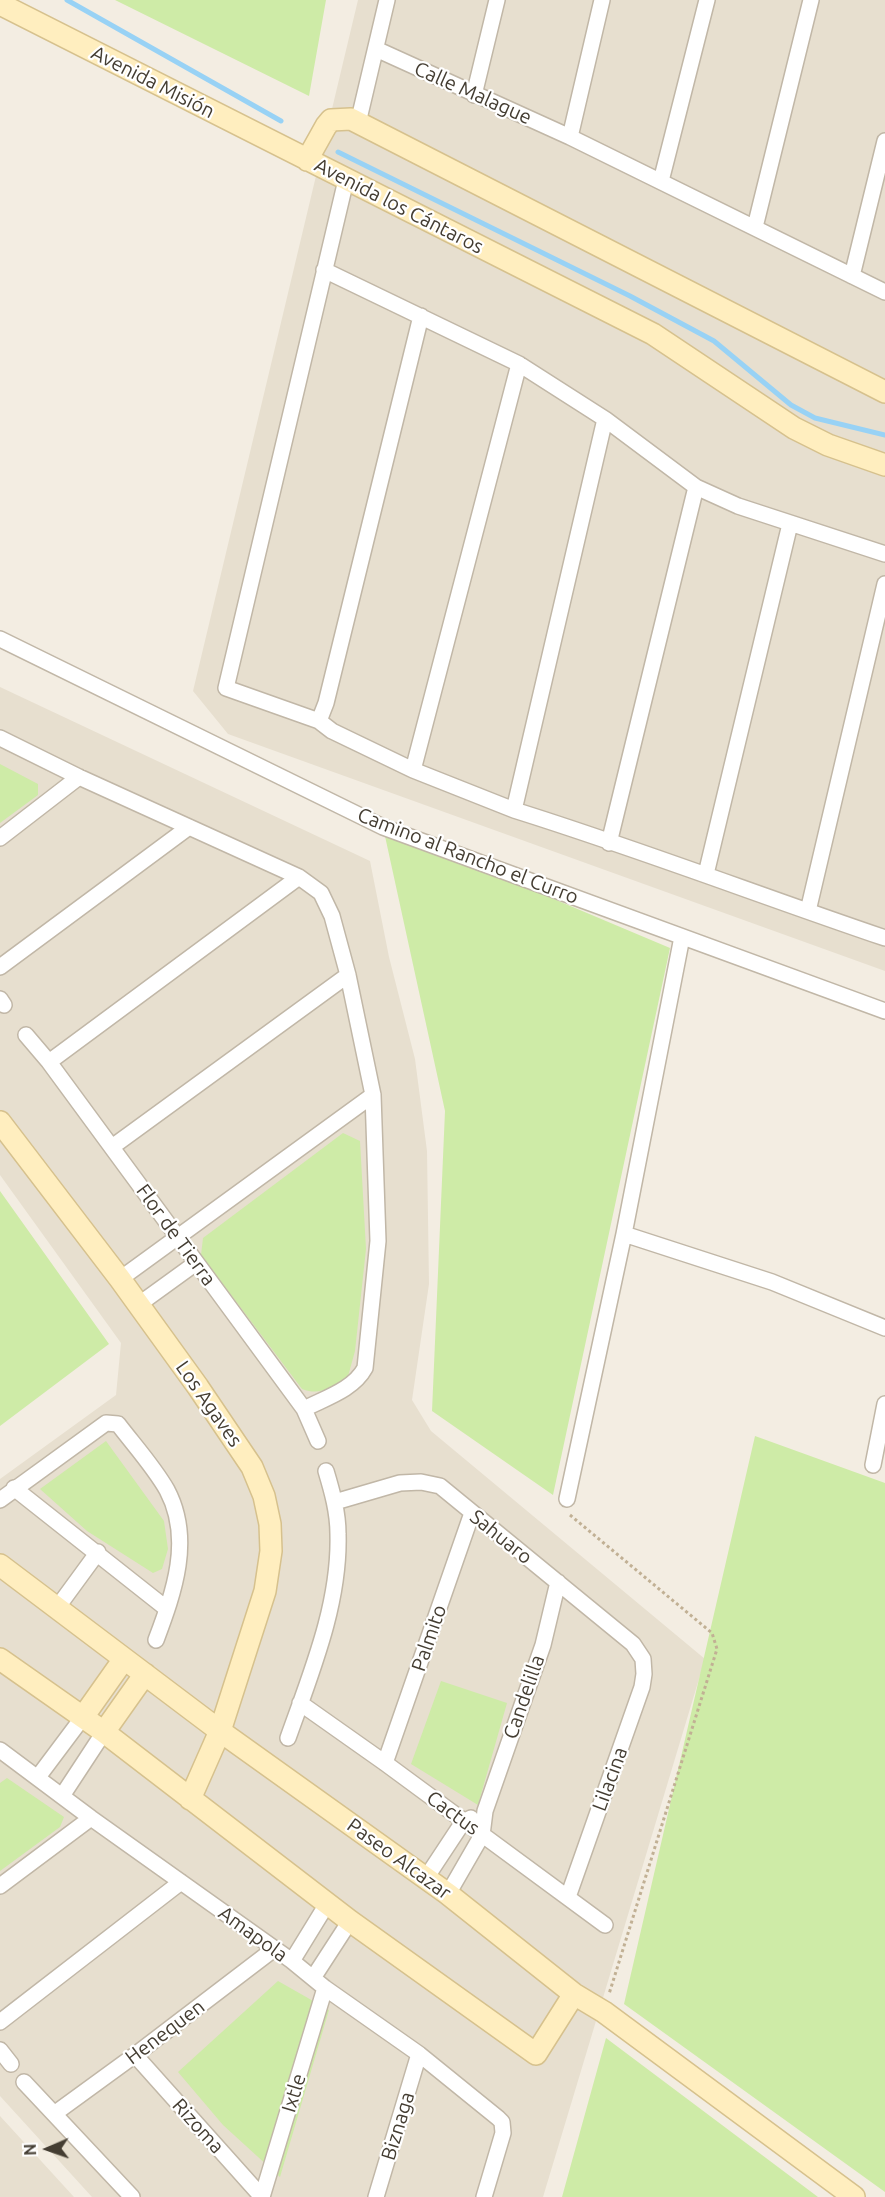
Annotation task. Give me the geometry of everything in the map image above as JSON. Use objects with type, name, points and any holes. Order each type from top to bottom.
[{"type":"street","points":[[358,123],[387,0]]},
{"type":"street","points":[[474,95],[497,0]]},
{"type":"street","points":[[570,137],[602,0]]},
{"type":"street","points":[[661,181],[707,0]]},
{"type":"street","points":[[755,227],[812,0]]},
{"type":"street","name":"Avenida Misión","points":[[0,4],[307,160]]},
{"type":"street","name":"Calle Malague","points":[[376,49],[570,137],[885,292]]},
{"type":"street","name":"Avenida los Cántaros","points":[[885,392],[351,119],[332,120],[326,126],[307,160],[653,334],[794,428],[828,445],[885,465]]},
{"type":"street","points":[[852,276],[885,141]]},
{"type":"street","points":[[346,180],[226,688],[319,721],[332,731],[413,770],[514,810],[706,874],[885,938]]},
{"type":"street","points":[[324,270],[519,364],[605,419],[696,487],[738,506],[885,554]]},
{"type":"street","points":[[319,721],[326,703],[421,316]]},
{"type":"street","points":[[413,770],[519,364]]},
{"type":"street","points":[[514,810],[605,419]]},
{"type":"street","points":[[609,843],[696,487]]},
{"type":"street","points":[[706,874],[790,524]]},
{"type":"street","points":[[808,911],[885,584]]},
{"type":"street","name":"Camino al Rancho el Curro","points":[[0,639],[383,827],[885,1011]]},
{"type":"street","points":[[0,738],[79,777],[299,877],[321,893],[332,916],[348,975],[373,1095],[378,1241],[365,1368],[361,1376],[348,1387],[304,1409]]},
{"type":"street","points":[[0,838],[79,777]]},
{"type":"street","points":[[0,967],[189,827]]},
{"type":"street","points":[[49,1062],[299,877]]},
{"type":"street","points":[[567,1499],[624,1234],[682,937]]},
{"type":"street","points":[[112,1147],[348,975]]},
{"type":"street","name":"Flor de Tierra","points":[[26,1035],[49,1062],[304,1409],[318,1441]]},
{"type":"street","points":[[120,1279],[176,1236],[373,1095]]},
{"type":"street","name":"Los Agaves","points":[[0,1122],[120,1279],[198,1387],[252,1467],[264,1496],[270,1524],[271,1551],[265,1591],[220,1731],[190,1799]]},
{"type":"street","points":[[624,1234],[772,1282],[885,1329]]},
{"type":"street","points":[[138,1305],[196,1263]]},
{"type":"street","points":[[873,1465],[885,1404]]},
{"type":"street","points":[[0,1500],[106,1423],[118,1424],[166,1488],[176,1509],[180,1530],[181,1550],[168,1609],[156,1641]]},
{"type":"street","points":[[288,1738],[327,1620],[336,1576],[338,1534],[335,1502],[326,1471]]},
{"type":"street","name":"Sahuaro","points":[[335,1502],[400,1483],[421,1482],[440,1486],[633,1644],[643,1659]]},
{"type":"street","points":[[14,1488],[168,1609]]},
{"type":"street","name":"Palmito","points":[[385,1763],[472,1513]]},
{"type":"street","points":[[57,1608],[98,1552]]},
{"type":"street","name":"Paseo Alcazar","points":[[0,1565],[220,1731],[448,1894],[574,1994],[604,2012],[854,2197]]},
{"type":"street","name":"Candelilla","points":[[482,1835],[485,1811],[543,1645],[558,1582]]},
{"type":"street","points":[[0,1659],[104,1732],[350,1921],[536,2054],[574,1994]]},
{"type":"street","points":[[38,1777],[124,1659]]},
{"type":"street","name":"Lilacina","points":[[568,1897],[639,1696],[644,1674],[643,1659]]},
{"type":"street","points":[[62,1796],[145,1674]]},
{"type":"street","name":"Cactus","points":[[300,1703],[605,1925]]},
{"type":"street","name":"Amapola","points":[[2,1754],[38,1777],[91,1818],[419,2054],[502,2122],[501,2143],[484,2197]]},
{"type":"street","points":[[426,1878],[463,1822],[485,1811]]},
{"type":"street","points":[[0,1886],[91,1818]]},
{"type":"street","points":[[448,1894],[482,1835]]},
{"type":"street","points":[[0,2022],[181,1882]]},
{"type":"street","points":[[292,1961],[327,1904]]},
{"type":"street","name":"Ixtle","points":[[262,2197],[319,1983],[350,1921]]},
{"type":"street","name":"Henequen","points":[[54,2114],[274,1949]]},
{"type":"street","points":[[0,2050],[11,2064]]},
{"type":"street","name":"Biznaga","points":[[376,2197],[419,2054]]},
{"type":"street","name":"Rizoma","points":[[135,2055],[262,2197]]},
{"type":"street","points":[[24,2082],[132,2197]]},
{"type":"path","points":[[567,1499],[566,1508],[570,1514],[712,1633],[717,1649],[604,2012]]},
{"type":"shaded area","points":[[358,0],[885,0],[885,971],[228,734],[193,691]]},
{"type":"shaded area","points":[[0,687],[370,861],[389,957],[415,1059],[427,1151],[429,1284],[412,1400],[431,1431],[705,1659],[543,2197],[92,2197],[0,2096],[0,1479],[116,1395],[121,1343],[0,1175]]},
{"type":"shaded area","points":[[0,2116],[74,2197],[0,2197]]},
{"type":"green space","points":[[115,0],[326,0],[309,96]]},
{"type":"green space","points":[[0,764],[38,784],[38,795],[0,823]]},
{"type":"green space","points":[[383,827],[670,948],[553,1495],[432,1411],[445,1111]]},
{"type":"green space","points":[[343,1133],[360,1141],[366,1249],[355,1351],[347,1380],[315,1392],[302,1389],[201,1255],[203,1238]]},
{"type":"green space","points":[[0,1191],[109,1344],[0,1426]]},
{"type":"green space","points":[[755,1436],[885,1483],[885,2192],[624,2004]]},
{"type":"green space","points":[[106,1441],[164,1521],[168,1549],[162,1569],[153,1573],[87,1531],[40,1489]]},
{"type":"green space","points":[[441,1681],[507,1703],[478,1805],[411,1764]]},
{"type":"green space","points":[[7,1778],[64,1817],[60,1827],[0,1871],[0,1783]]},
{"type":"green space","points":[[278,1981],[329,2010],[280,2177],[223,2125],[178,2072]]},
{"type":"green space","points":[[606,2038],[818,2197],[562,2197]]},
{"type":"waterway","points":[[67,0],[281,121]]},
{"type":"waterway","points":[[338,152],[630,296],[714,341],[791,405],[815,418],[885,435]]}]
